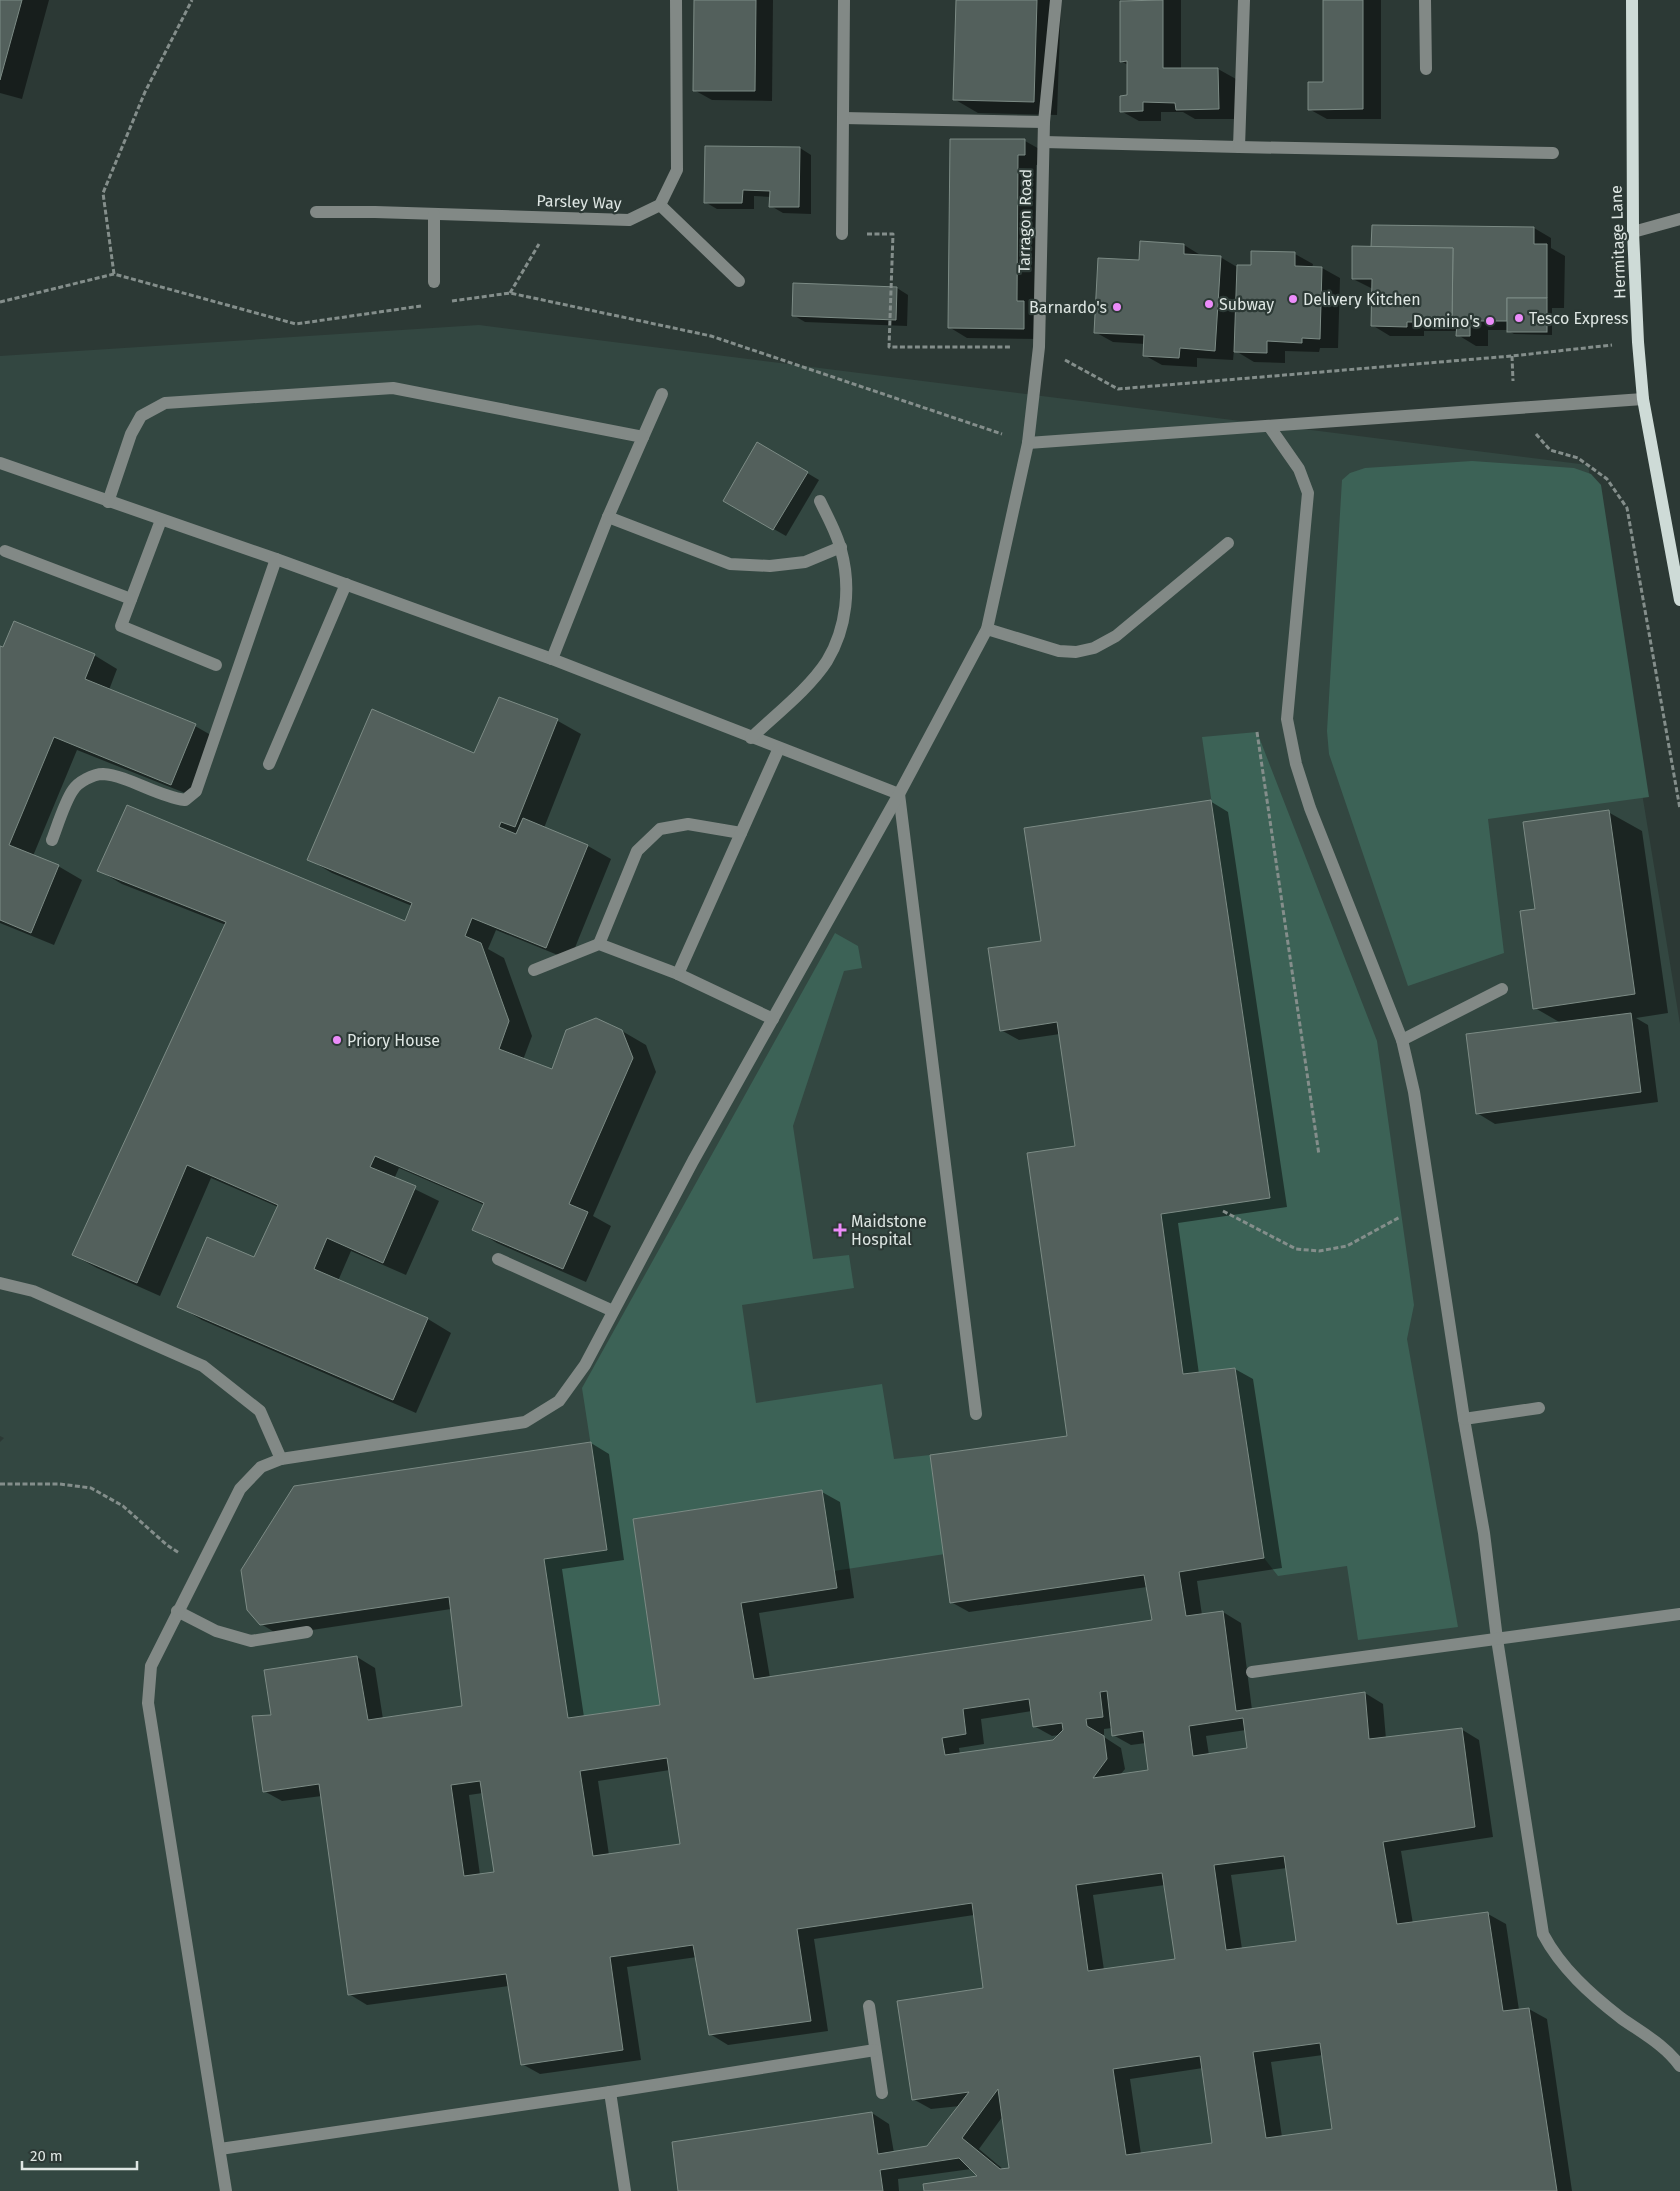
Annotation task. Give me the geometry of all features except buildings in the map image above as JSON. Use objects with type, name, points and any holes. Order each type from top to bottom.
[{"type":"main road","name":"Hermitage Lane","points":[[1632,0],[1633,232],[1638,342],[1643,399],[1680,600]]},
{"type":"street","points":[[676,0],[677,170],[660,205],[739,281]]},
{"type":"street","points":[[842,234],[844,0]]},
{"type":"street","name":"Tarragon Road","points":[[226,2191],[148,1702],[151,1666],[240,1489],[260,1467],[281,1459],[525,1422],[559,1401],[584,1365],[693,1161],[899,794],[987,630],[1028,443],[1039,347],[1044,122],[1056,0]]},
{"type":"street","points":[[1239,146],[1244,0]]},
{"type":"street","points":[[1426,0],[1426,69]]},
{"type":"street","points":[[843,118],[1044,122]]},
{"type":"street","points":[[1044,142],[1553,153]]},
{"type":"street","name":"Parsley Way","points":[[316,212],[375,212],[629,220],[660,205]]},
{"type":"street","points":[[434,214],[434,282]]},
{"type":"street","points":[[1633,232],[1680,219]]},
{"type":"street","points":[[108,502],[131,434],[141,416],[165,404],[393,388],[644,437]]},
{"type":"street","points":[[552,659],[608,517],[662,394]]},
{"type":"street","points":[[1028,443],[1643,399]]},
{"type":"street","points":[[1269,426],[1299,469],[1308,492],[1288,719],[1296,764],[1310,808],[1402,1040],[1414,1092],[1464,1419],[1484,1533],[1498,1639],[1543,1934],[1552,1950],[1568,1971],[1620,2017],[1670,2053],[1680,2066]]},
{"type":"street","points":[[0,463],[276,559],[552,659],[899,794],[976,1414]]},
{"type":"street","points":[[751,738],[810,681],[826,662],[838,640],[846,610],[847,573],[841,547],[820,500]]},
{"type":"street","points":[[608,517],[730,564],[770,566],[805,562],[841,547]]},
{"type":"street","points":[[162,520],[120,626],[216,665]]},
{"type":"street","points":[[987,630],[1059,651],[1076,652],[1094,648],[1116,636],[1228,543]]},
{"type":"street","points":[[5,551],[131,599]]},
{"type":"street","points":[[52,840],[73,790],[86,779],[102,774],[118,778],[169,798],[184,800],[196,791],[213,737],[276,559]]},
{"type":"street","points":[[269,764],[346,584]]},
{"type":"street","points":[[678,974],[779,748]]},
{"type":"street","points":[[599,944],[637,851],[660,830],[688,824],[741,833]]},
{"type":"street","points":[[534,970],[599,944],[678,974],[773,1019]]},
{"type":"street","points":[[1402,1040],[1502,989]]},
{"type":"street","points":[[498,1258],[613,1311]]},
{"type":"street","points":[[0,1283],[33,1292],[203,1366],[260,1411],[281,1459]]},
{"type":"street","points":[[1464,1419],[1539,1408]]},
{"type":"street","points":[[177,1611],[216,1632],[251,1640],[307,1632]]},
{"type":"street","points":[[1252,1672],[1680,1614]]},
{"type":"street","points":[[869,2006],[882,2093]]},
{"type":"street","points":[[220,2149],[610,2092],[875,2050]]},
{"type":"street","points":[[610,2092],[624,2191]]},
{"type":"path","points":[[114,274],[103,193],[145,92],[192,0]]},
{"type":"path","points":[[510,293],[555,218]]},
{"type":"path","points":[[842,234],[893,234],[889,347],[1039,347],[1118,389],[1512,356],[1638,342]]},
{"type":"path","points":[[0,302],[114,274],[296,324],[422,306]]},
{"type":"path","points":[[452,301],[510,293],[711,336],[1028,443]]},
{"type":"path","points":[[1512,356],[1514,408],[1550,450],[1578,458],[1607,480],[1627,508],[1680,809]]},
{"type":"path","points":[[1257,732],[1319,1156]]},
{"type":"path","points":[[1223,1211],[1296,1249],[1319,1251],[1346,1246],[1400,1217]]},
{"type":"path","points":[[0,1484],[60,1484],[92,1488],[123,1506],[167,1545],[201,1567]]},
{"type":"shaded area","name":"Maidstone Hospital","points":[[479,325],[1588,465],[1680,1024],[1680,2191],[0,2191],[0,1442],[4,1438],[0,1436],[0,356]]},
{"type":"green space","points":[[1472,461],[1574,468],[1591,474],[1601,485],[1649,797],[1488,819],[1504,953],[1408,986],[1329,754],[1327,731],[1342,480],[1350,473],[1365,468]]},
{"type":"green space","points":[[1257,732],[1377,1041],[1414,1305],[1407,1339],[1458,1627],[1358,1640],[1347,1566],[1278,1576],[1264,1558],[1235,1368],[1183,1374],[1161,1214],[1270,1197],[1202,737]]},
{"type":"green space","points":[[835,933],[858,946],[862,968],[844,971],[793,1126],[813,1259],[849,1255],[854,1288],[742,1305],[756,1403],[882,1384],[894,1459],[930,1455],[945,1554],[834,1571],[822,1490],[633,1519],[660,1705],[568,1718],[544,1559],[607,1550],[582,1388]]},
{"type":"place","name":"Delivery Kitchen","points":[[1293,299]]},
{"type":"place","name":"Subway","points":[[1209,304]]},
{"type":"place","name":"Barnardo's","points":[[1117,307]]},
{"type":"place","name":"Tesco Express","points":[[1519,318]]},
{"type":"place","name":"Domino's","points":[[1490,321]]},
{"type":"place","name":"Priory House","points":[[337,1040]]},
{"type":"place","name":"Maidstone Hospital","points":[[840,1230]]}]
